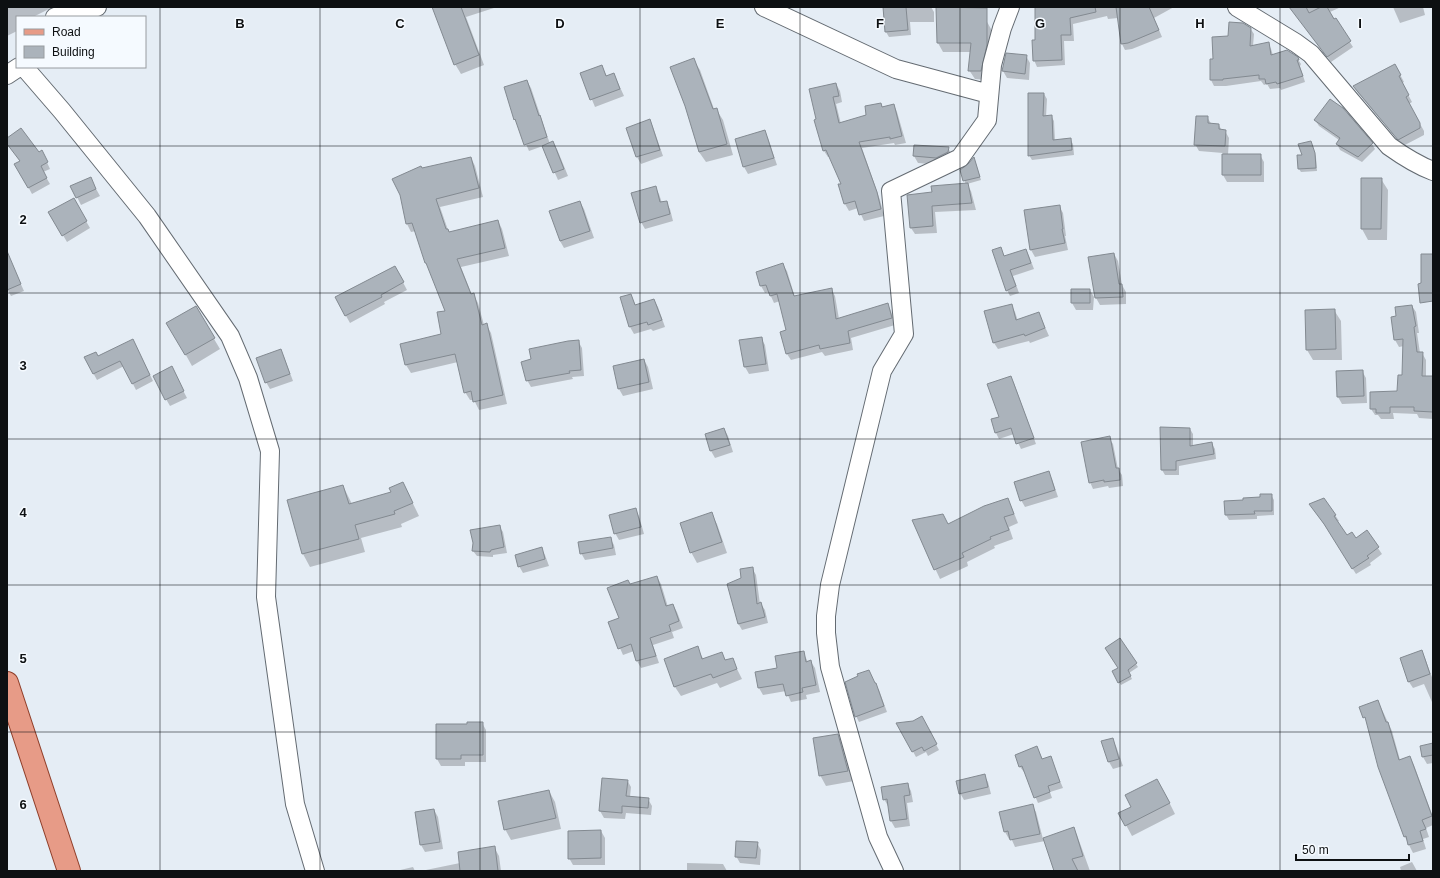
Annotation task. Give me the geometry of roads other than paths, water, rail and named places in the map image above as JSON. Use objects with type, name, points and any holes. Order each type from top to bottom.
[{"type":"main road","points":[[7,683],[68,871]]},
{"type":"street","points":[[51,16],[57,7]]},
{"type":"street","points":[[59,16],[97,7]]},
{"type":"street","points":[[764,7],[896,68],[989,94]]},
{"type":"street","points":[[894,871],[878,838],[830,667],[826,633],[826,616],[830,585],[882,372],[904,334],[891,191],[960,158],[987,120],[992,64],[1002,28],[1010,7]]},
{"type":"street","points":[[1237,7],[1296,43],[1311,54],[1389,146],[1404,157],[1433,171]]},
{"type":"street","points":[[7,75],[18,68]]},
{"type":"street","points":[[25,68],[62,111],[147,216],[230,336],[248,378],[270,452],[266,597],[295,804],[315,871]]}]
